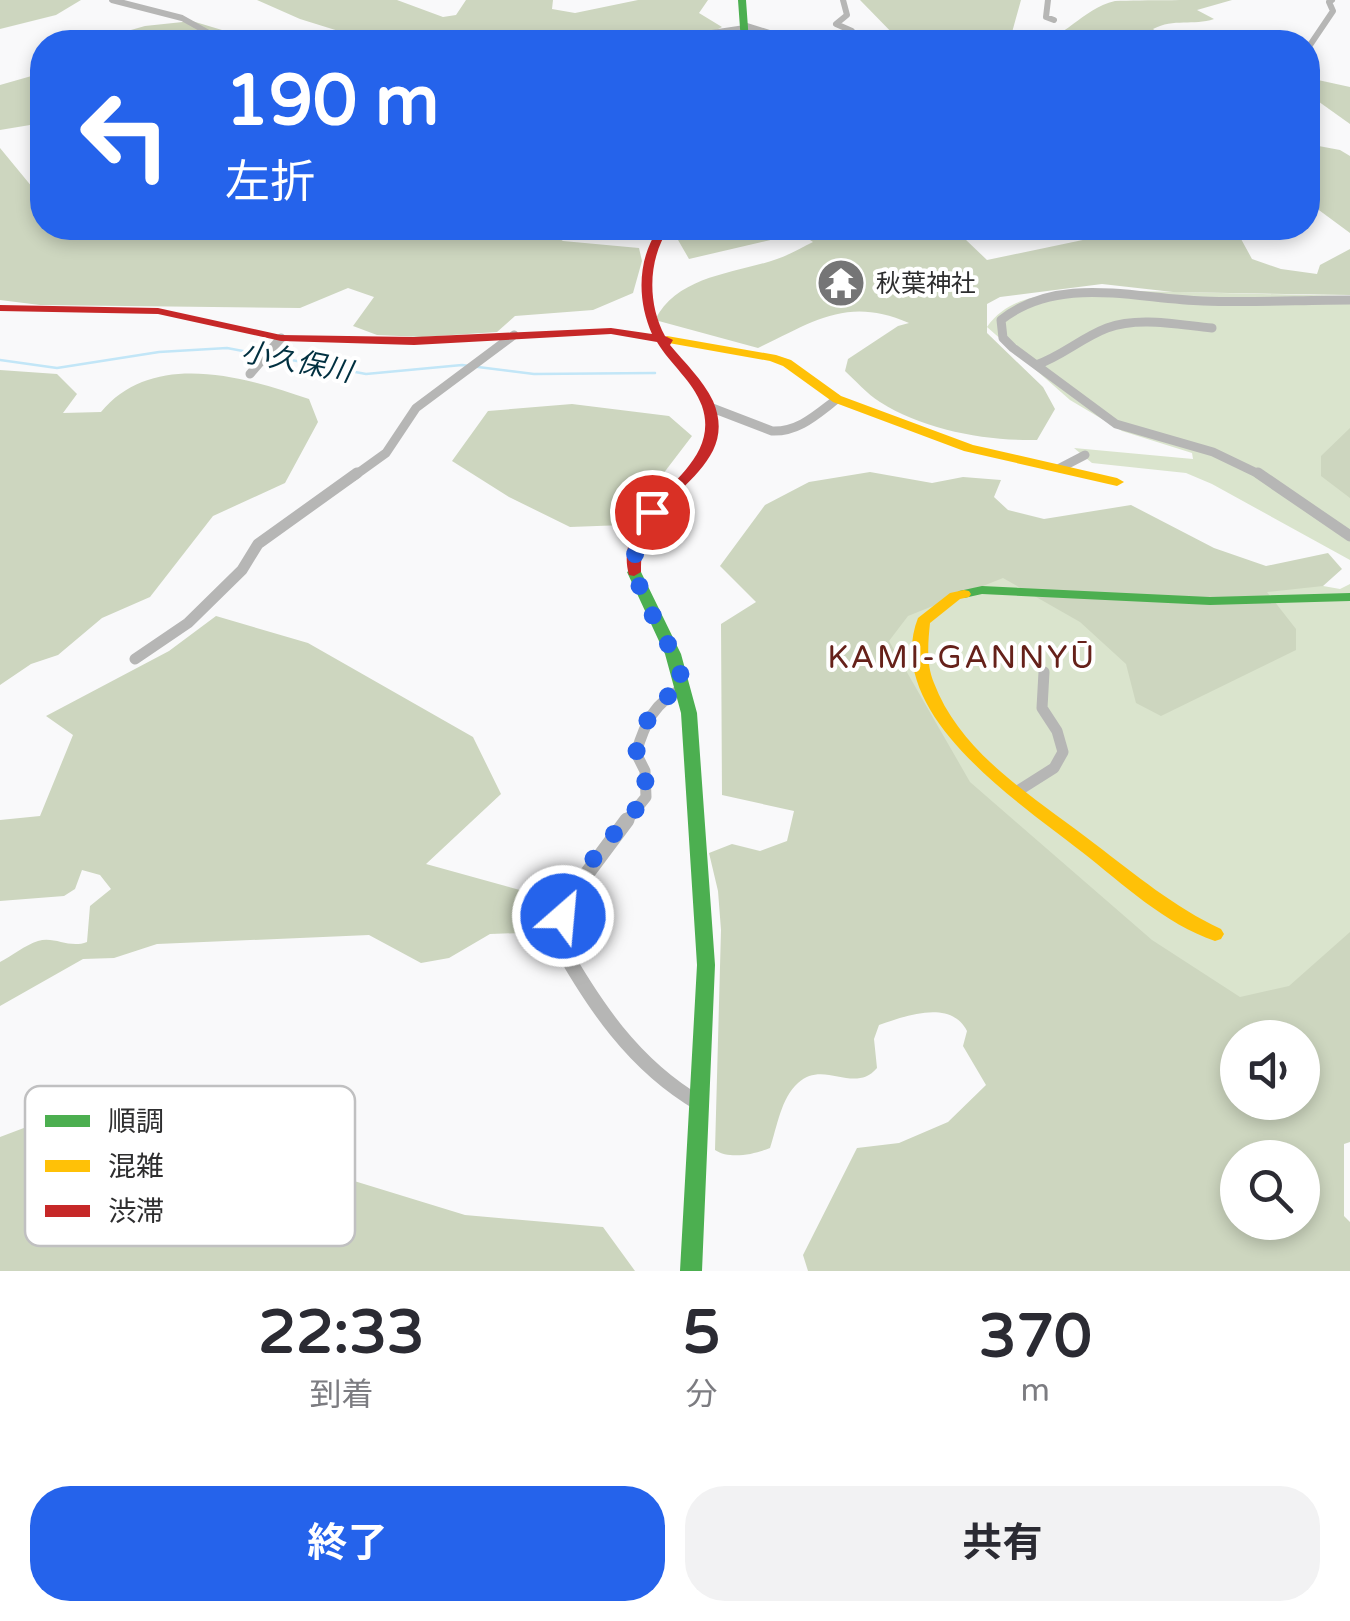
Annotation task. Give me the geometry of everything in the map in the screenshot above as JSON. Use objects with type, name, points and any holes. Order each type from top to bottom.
[{"type":"street","points":[[112,0],[182,18],[203,30]]},
{"type":"street","points":[[742,0],[745,30]]},
{"type":"street","points":[[843,0],[847,16],[836,24],[850,30]]},
{"type":"street","points":[[1048,0],[1046,17],[1054,20]]},
{"type":"street","points":[[1320,30],[1333,12],[1329,2],[1332,0]]},
{"type":"street","points":[[657,240],[652,248],[646,315],[653,335],[706,406],[713,427],[710,443],[639,532],[632,562],[634,576],[673,654],[689,713],[706,965],[691,1271]]},
{"type":"street","points":[[1350,300],[1194,302],[1105,293],[1048,296],[1017,306],[1001,320],[1003,338],[1116,424],[1214,452],[1245,466],[1282,486],[1350,536]]},
{"type":"street","points":[[0,308],[158,311],[272,348],[611,331],[653,335],[786,362],[837,399],[994,456],[1117,482]]},
{"type":"street","points":[[1036,365],[1062,356],[1076,342],[1112,326],[1152,322],[1212,328]]},
{"type":"street","points":[[135,659],[188,623],[242,570],[258,544],[386,453],[416,408],[514,335]]},
{"type":"street","points":[[250,374],[272,348]]},
{"type":"street","points":[[706,406],[776,433],[814,421],[837,399]]},
{"type":"street","points":[[1060,468],[1085,455]]},
{"type":"street","points":[[1215,934],[1182,920],[987,769],[951,728],[933,700],[923,671],[918,636],[923,621],[955,596],[1010,588],[1210,601],[1350,597]]},
{"type":"street","points":[[1016,792],[1053,770],[1064,758],[1060,734],[1041,706],[1044,672]]},
{"type":"street","points":[[684,688],[663,696],[649,712],[636,753],[645,771],[646,798],[596,854],[556,938],[582,984],[637,1054],[673,1091],[700,1104]]},
{"type":"green space","points":[[0,0],[81,0],[56,15],[0,29]]},
{"type":"green space","points":[[257,0],[397,0],[443,17],[456,15],[466,0],[553,0],[552,9],[575,13],[638,0],[708,0],[699,13],[722,27],[335,30]]},
{"type":"green space","points":[[860,0],[1021,0],[1013,30],[889,30]]},
{"type":"green space","points":[[1232,0],[1197,10],[1214,19],[1153,29],[1065,30],[1100,6],[1115,1]]},
{"type":"green space","points":[[192,21],[222,30],[131,30]]},
{"type":"green space","points":[[30,76],[30,125],[0,130],[0,85]]},
{"type":"green space","points":[[1320,80],[1350,87],[1350,124],[1320,103]]},
{"type":"green space","points":[[1320,146],[1350,156],[1350,233],[1320,211]]},
{"type":"green space","points":[[0,148],[30,184],[30,240],[561,240],[639,248],[642,261],[633,293],[593,310],[515,316],[497,332],[422,337],[377,335],[353,326],[374,297],[348,288],[300,308],[40,305],[0,300]]},
{"type":"green space","points":[[678,240],[770,240],[689,259]]},
{"type":"green space","points":[[810,240],[966,240],[987,260],[1083,240],[1242,240],[1252,259],[1281,269],[1317,274],[1320,265],[1350,249],[1350,295],[1173,292],[1102,284],[1000,297],[987,304],[987,333],[1043,387],[1055,409],[1037,440],[997,438],[935,427],[897,412],[845,371],[848,359],[898,326],[909,323],[887,315],[832,315],[758,348],[655,320],[665,305],[692,285],[777,259],[813,242]]},
{"type":"green space","points":[[1096,290],[1350,296],[1350,560],[1186,473],[1092,463],[1074,448],[1193,459],[1192,453],[1122,431],[1070,400],[987,327],[997,315],[1022,301]]},
{"type":"green space","points":[[0,370],[57,374],[77,394],[63,413],[101,412],[122,393],[146,381],[199,374],[256,383],[309,399],[318,422],[285,483],[213,516],[150,597],[102,618],[58,655],[31,664],[0,685]]},
{"type":"green space","points":[[572,404],[669,416],[692,436],[624,525],[570,527],[509,497],[452,461],[488,411]]},
{"type":"green space","points":[[1350,428],[1350,498],[1321,476],[1321,456]]},
{"type":"green space","points":[[870,472],[932,483],[963,477],[1001,480],[994,497],[1008,510],[1044,519],[1131,505],[1214,548],[1266,566],[1328,553],[1342,569],[1323,586],[1267,592],[1296,629],[1296,650],[1161,716],[1136,703],[1126,664],[1080,622],[1003,578],[908,616],[889,641],[970,782],[1152,940],[1240,997],[1289,986],[1350,932],[1350,1142],[1344,1144],[1344,1216],[1350,1222],[1350,1271],[808,1271],[803,1255],[857,1148],[899,1143],[948,1122],[986,1085],[963,1046],[967,1031],[950,1015],[927,1013],[879,1025],[874,1039],[877,1068],[868,1075],[808,1077],[792,1089],[770,1148],[735,1155],[715,1150],[721,930],[718,891],[709,853],[732,844],[760,851],[787,841],[794,811],[722,795],[721,624],[756,602],[720,566],[765,505],[809,482]]},
{"type":"green space","points":[[1222,568],[1340,589],[1350,584],[1350,1007],[1303,1020],[1220,1020],[1220,1052],[769,581]]},
{"type":"green space","points":[[216,616],[308,643],[473,737],[501,794],[426,864],[527,892],[601,897],[584,931],[490,934],[449,958],[421,963],[369,935],[157,944],[114,958],[83,959],[0,1006],[0,962],[38,941],[87,942],[90,906],[111,889],[100,875],[82,870],[75,889],[64,896],[0,901],[0,820],[40,816],[73,735],[46,716],[169,651]]},
{"type":"green space","points":[[25,1128],[25,1246],[355,1246],[355,1181],[465,1215],[603,1227],[635,1271],[0,1271],[0,1137]]},
{"type":"waterway","name":"小久保川","points":[[0,360],[57,368],[159,352],[227,348],[366,374],[462,365],[534,374],[655,373]]},
{"type":"traffic: fast","points":[[742,0],[744,30]]},
{"type":"traffic: fast","points":[[634,572],[673,654],[689,713],[706,965],[691,1271]]},
{"type":"traffic: fast","points":[[964,594],[982,590],[1210,601],[1350,597]]},
{"type":"traffic: slow","points":[[667,340],[772,358],[787,363],[837,399],[969,448],[1117,482]]},
{"type":"traffic: slow","points":[[964,594],[955,596],[923,621],[923,671],[941,713],[977,758],[1021,796],[1134,884],[1181,917],[1215,934]]},
{"type":"traffic: jam","points":[[634,572],[643,527],[698,464],[712,436],[707,402],[665,346],[649,310],[649,263],[657,240]]},
{"type":"traffic: jam","points":[[0,308],[158,311],[281,338],[414,341],[611,331],[667,340]]},
{"type":"place","name":"秋葉神社","points":[[841,283]]},
{"type":"district","name":"KAMI-GANNYŪ","points":[[962,657]]},
{"type":"route","points":[[563,916],[596,854],[646,798],[645,771],[636,753],[649,712],[663,696],[684,688],[673,654],[634,576],[635,541],[652,512]]}]
